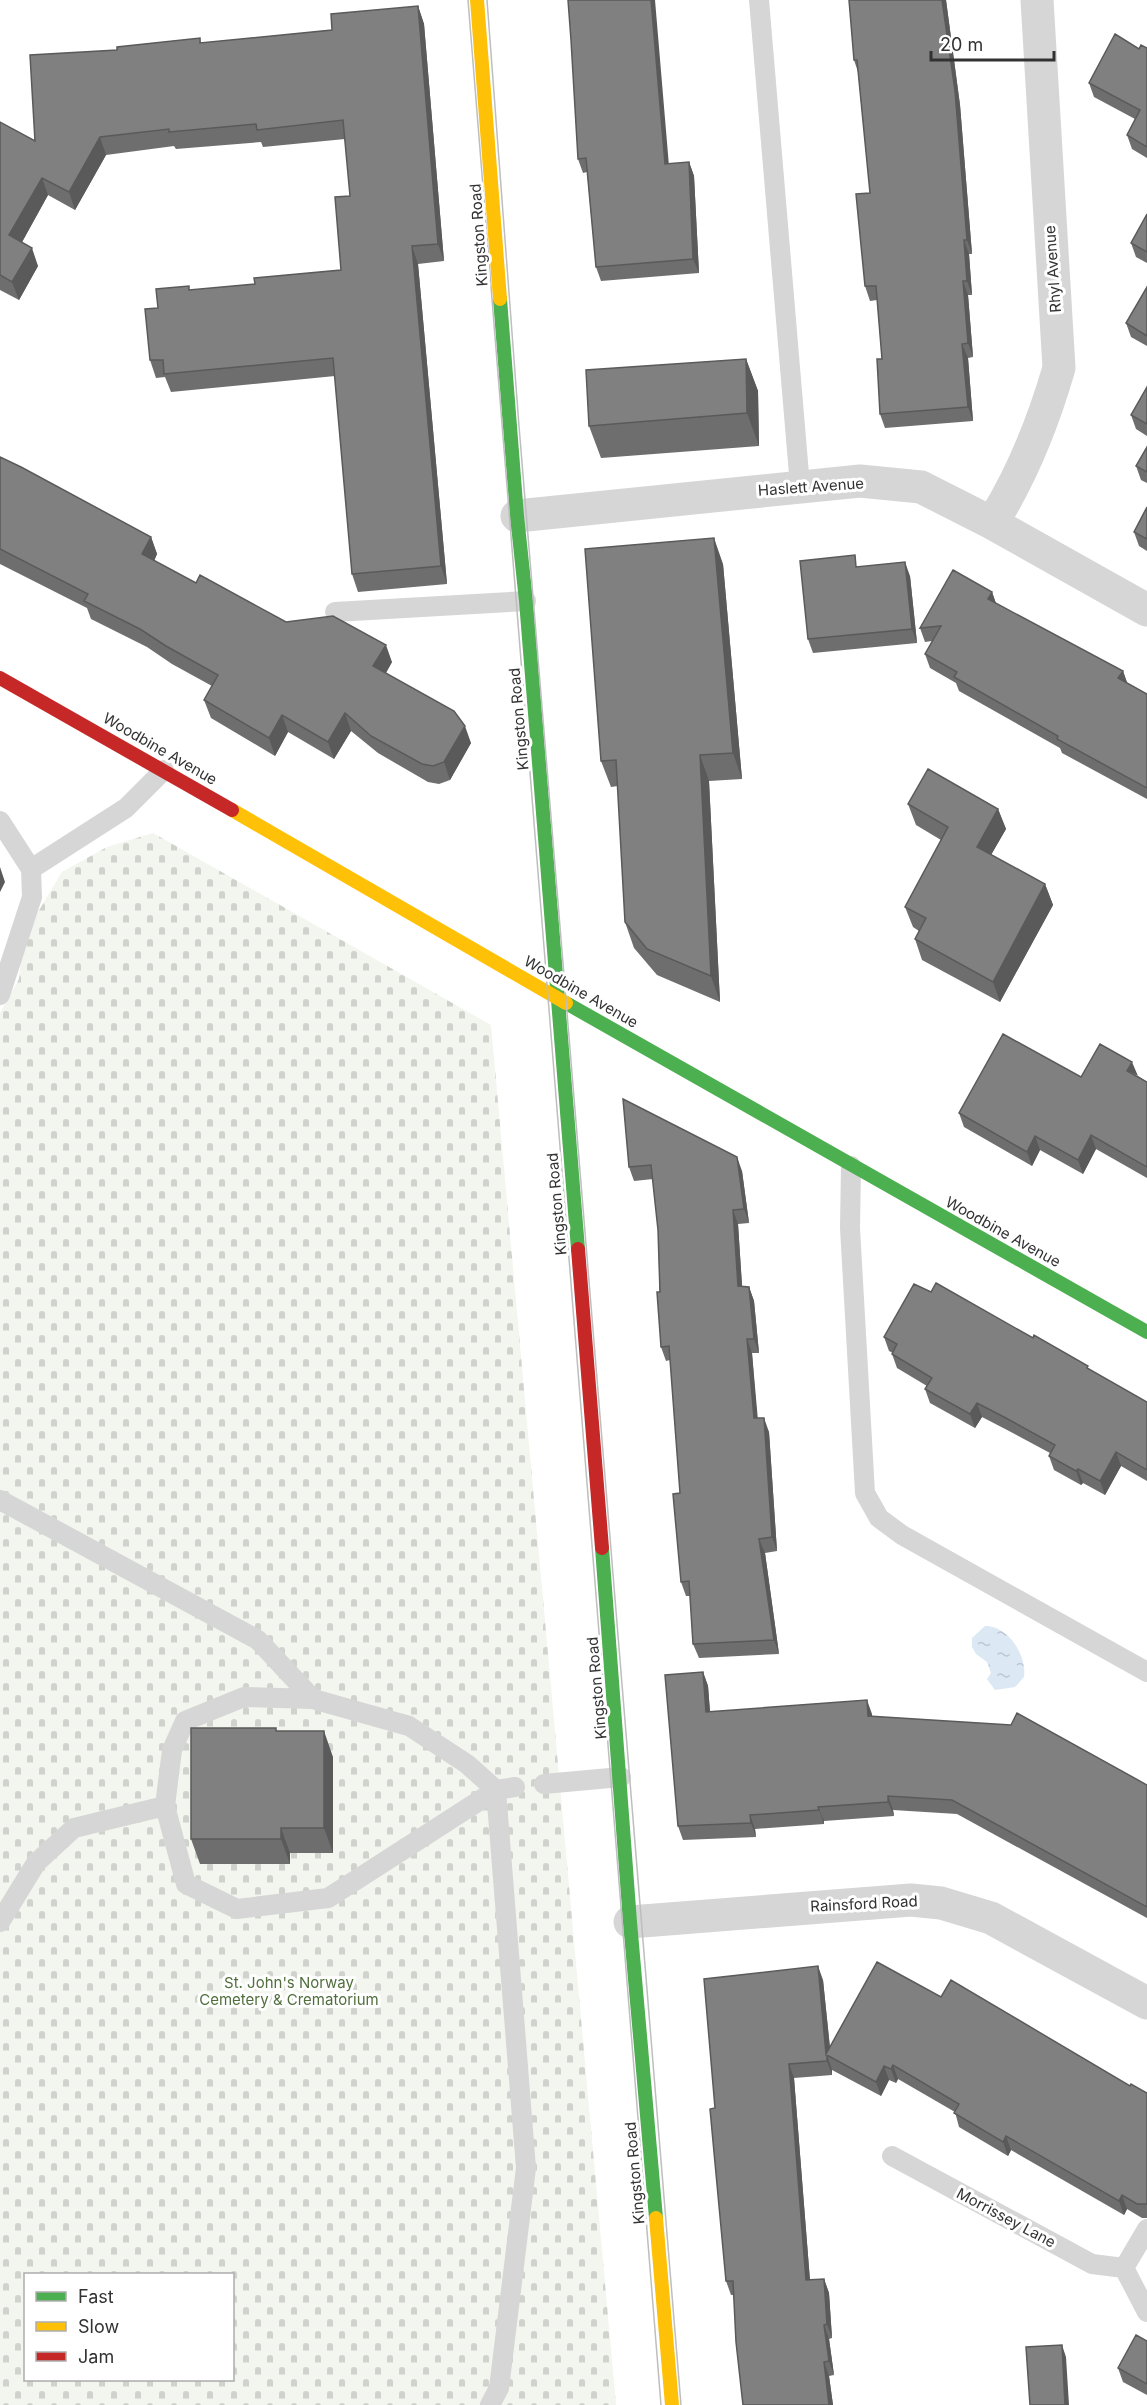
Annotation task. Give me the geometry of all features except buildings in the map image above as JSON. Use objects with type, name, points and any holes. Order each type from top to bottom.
[{"type":"main road","name":"Kingston Road","points":[[477,0],[517,516],[526,601],[621,1777],[630,1922],[672,2405]]},
{"type":"main road","name":"Woodbine Avenue","points":[[0,678],[851,1166],[1147,1332]]},
{"type":"street","name":"Rhyl Avenue","points":[[992,523],[1019,480],[1043,423],[1059,368],[1037,0]]},
{"type":"street","name":"Haslett Avenue","points":[[517,516],[860,481],[921,487],[992,523],[1147,610]]},
{"type":"street","name":"Rainsford Road","points":[[630,1922],[911,1900],[941,1903],[991,1918],[1147,2003]]},
{"type":"lane","points":[[759,0],[800,486]]},
{"type":"lane","points":[[335,612],[526,601]]},
{"type":"lane","points":[[31,868],[126,808],[164,770]]},
{"type":"lane","points":[[0,820],[31,868],[32,897],[0,995]]},
{"type":"lane","points":[[851,1166],[850,1228],[865,1493],[879,1518],[902,1535],[1147,1672]]},
{"type":"lane","points":[[0,1500],[258,1640],[313,1699]]},
{"type":"lane","points":[[244,1697],[313,1699],[409,1726],[505,1789],[328,1898],[237,1909],[186,1884],[165,1806],[172,1750],[185,1721],[244,1697]]},
{"type":"lane","points":[[544,1784],[621,1777]]},
{"type":"lane","points":[[490,2405],[499,2388],[526,2168],[505,1789]]},
{"type":"lane","points":[[0,1922],[36,1863],[74,1828],[165,1806]]},
{"type":"lane","name":"Morrissey Lane","points":[[892,2156],[1092,2264],[1124,2268]]},
{"type":"lane","points":[[1147,2229],[1124,2268],[1147,2313]]},
{"type":"green space","name":"St. John's Norway Cemetery & Crematorium","points":[[153,833],[491,1025],[616,2405],[0,2405],[0,1013],[19,979],[23,937],[62,872],[107,847]]},
{"type":"water","points":[[985,1626],[994,1627],[1009,1637],[1023,1660],[1024,1677],[1015,1687],[995,1690],[987,1679],[991,1673],[987,1662],[976,1654],[972,1647],[972,1638]]},
{"type":"tram line","points":[[468,0],[661,2405]]},
{"type":"tram line","points":[[487,0],[519,426],[681,2405]]},
{"type":"traffic: fast","points":[[500,299],[517,516]]},
{"type":"traffic: fast","points":[[517,516],[526,601]]},
{"type":"traffic: fast","points":[[526,601],[578,1249]]},
{"type":"traffic: fast","points":[[566,1003],[1147,1332]]},
{"type":"traffic: fast","points":[[602,1548],[630,1922],[656,2218]]},
{"type":"traffic: slow","points":[[477,0],[500,299]]},
{"type":"traffic: slow","points":[[232,810],[566,1003]]},
{"type":"traffic: slow","points":[[656,2218],[672,2405]]},
{"type":"traffic: jam","points":[[0,678],[232,810]]},
{"type":"traffic: jam","points":[[578,1249],[602,1548]]}]
